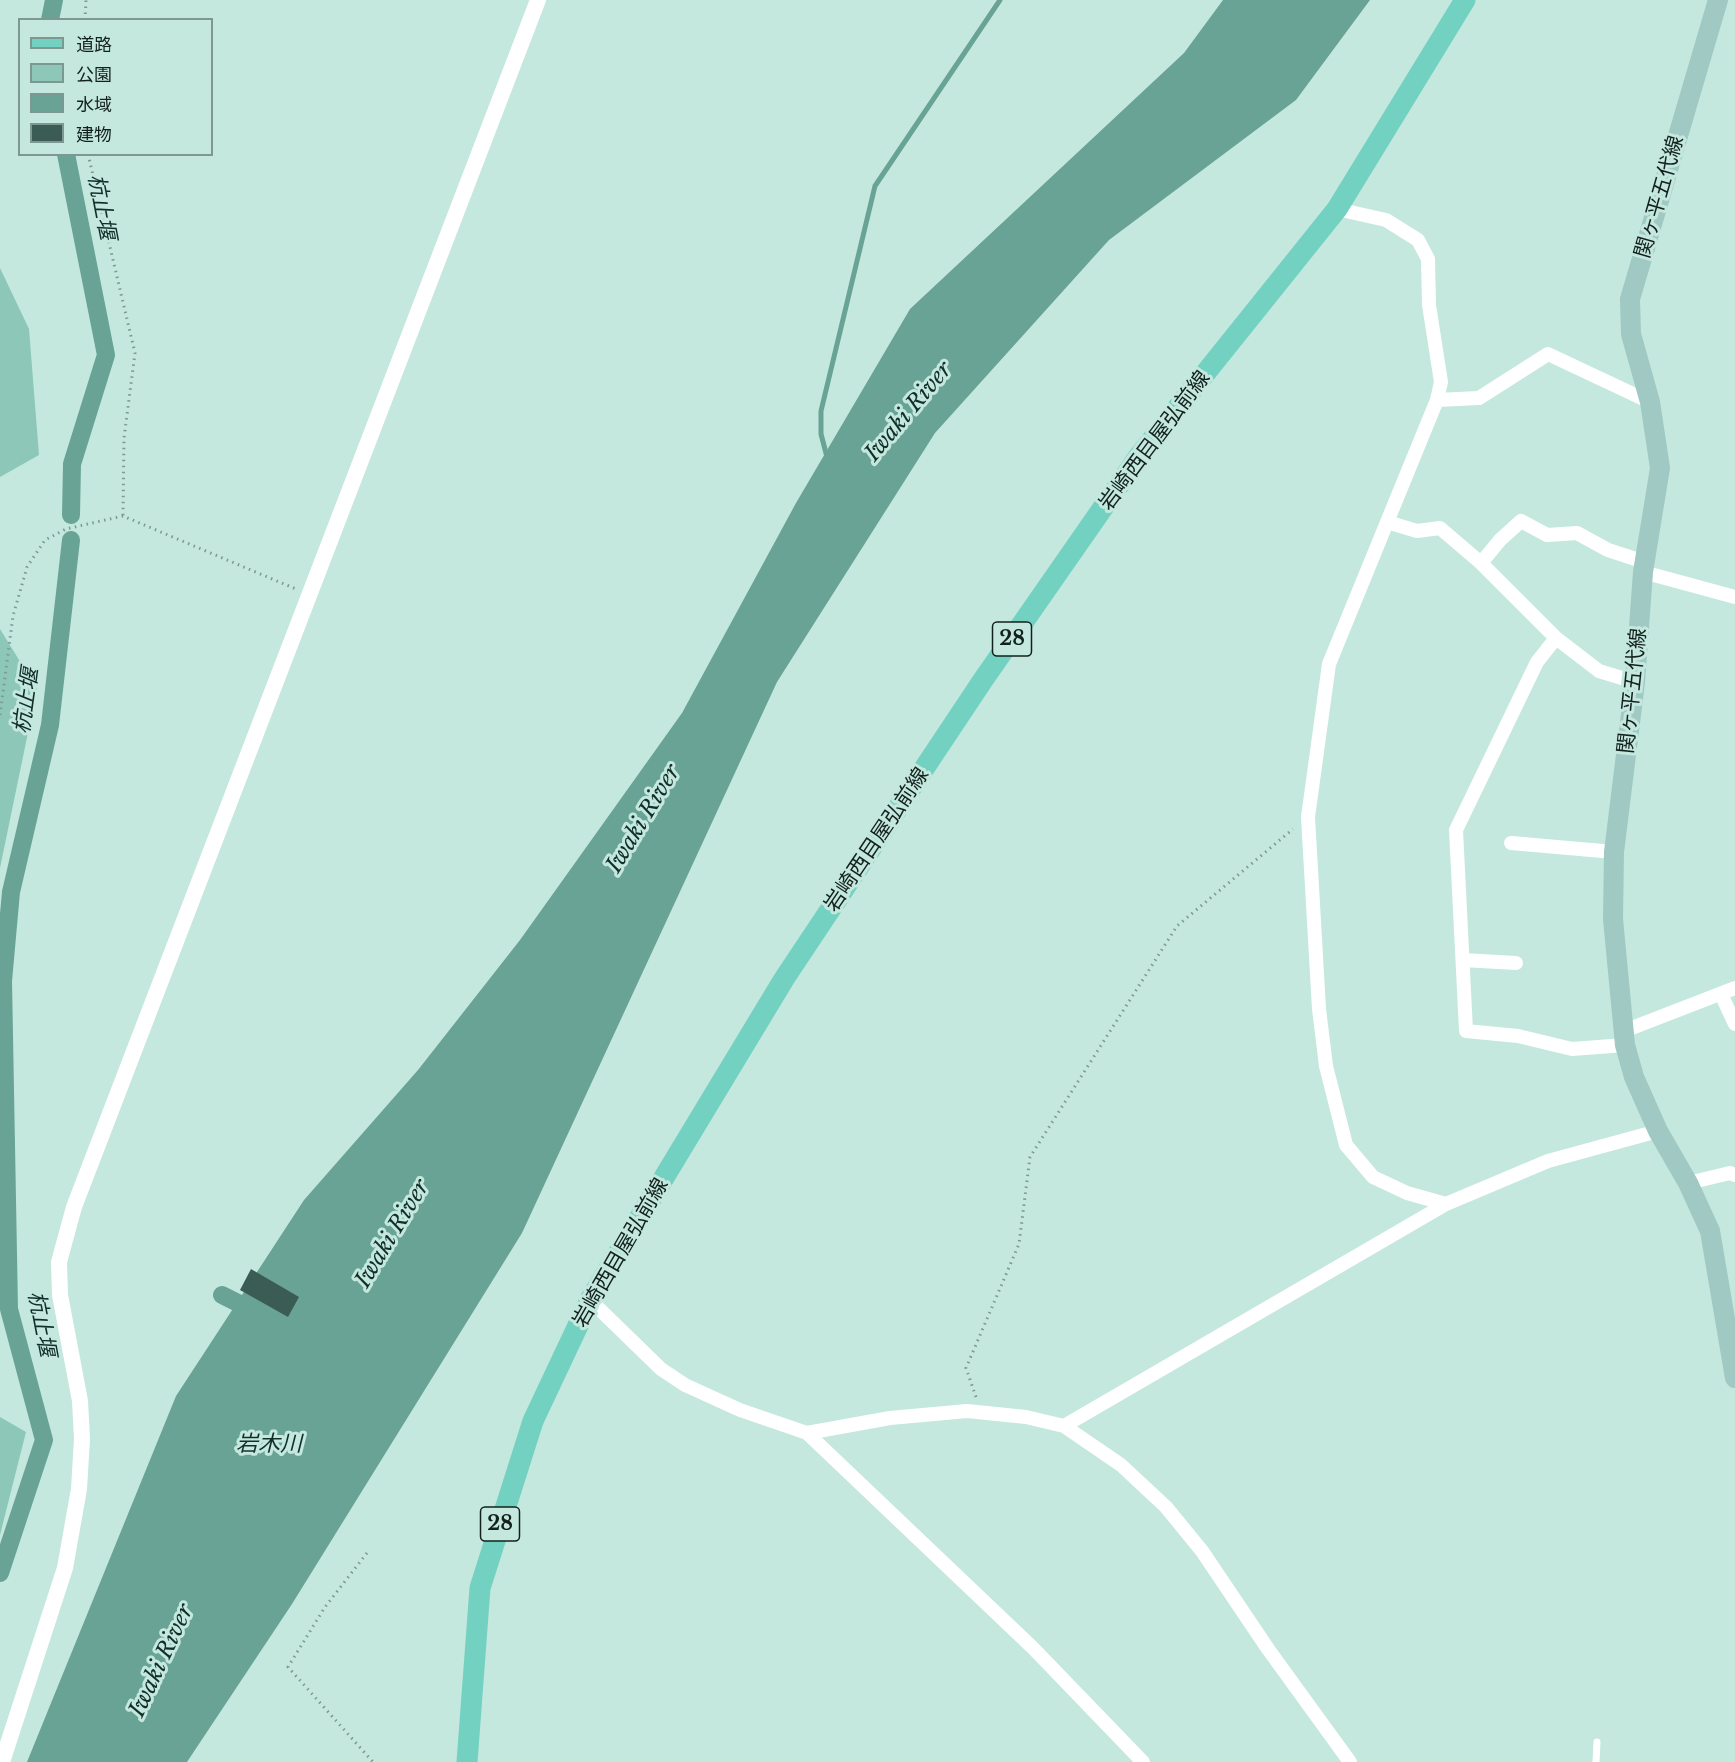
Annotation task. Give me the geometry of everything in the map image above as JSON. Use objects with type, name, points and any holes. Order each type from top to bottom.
[{"type":"main road","name":"岩崎西目屋弘前線","points":[[467,1762],[480,1588],[534,1421],[590,1300],[784,979],[983,680],[1139,456],[1336,209],[1465,0]]},
{"type":"main road","name":"関ヶ平五代線","points":[[1718,0],[1630,299],[1631,334],[1650,402],[1660,468],[1644,567],[1635,682],[1614,852],[1613,919],[1624,1038],[1635,1077],[1658,1131],[1688,1183],[1710,1231],[1735,1378]]},
{"type":"street","points":[[2,1762],[65,1568],[79,1489],[82,1439],[80,1401],[60,1295],[59,1262],[74,1207],[538,0]]},
{"type":"street","points":[[1336,209],[1386,220],[1418,240],[1428,259],[1429,305],[1441,382],[1437,400],[1329,664],[1308,817],[1319,1009],[1326,1066],[1347,1144],[1373,1177],[1407,1193],[1446,1204]]},
{"type":"street","points":[[1437,400],[1479,398],[1548,354],[1650,402]]},
{"type":"street","points":[[1481,563],[1521,520],[1548,535],[1577,533],[1644,567],[1735,597]]},
{"type":"street","points":[[1387,522],[1417,531],[1440,528],[1481,563],[1556,638],[1599,671],[1635,682]]},
{"type":"street","points":[[1556,638],[1538,662],[1456,830],[1466,1031],[1518,1036],[1572,1049],[1624,1038],[1735,988]]},
{"type":"street","points":[[1511,843],[1614,852]]},
{"type":"street","points":[[1463,960],[1516,963]]},
{"type":"street","points":[[1721,994],[1735,1024]]},
{"type":"street","points":[[1064,1426],[1446,1204],[1548,1161],[1658,1131]]},
{"type":"street","points":[[1688,1183],[1730,1173],[1735,1175]]},
{"type":"street","points":[[590,1300],[661,1369],[685,1385],[740,1410],[807,1433],[1033,1648],[1143,1762]]},
{"type":"street","points":[[807,1433],[890,1418],[966,1411],[1026,1417],[1064,1426],[1121,1465],[1166,1507],[1202,1551],[1268,1649],[1350,1762]]},
{"type":"lane","points":[[1596,1762],[1597,1742]]},
{"type":"path","points":[[85,18],[86,0]]},
{"type":"path","points":[[88,156],[135,353],[124,438],[123,516]]},
{"type":"path","points":[[0,715],[13,616],[27,567],[45,540],[66,529],[123,516],[309,595]]},
{"type":"path","points":[[982,1413],[966,1368],[1019,1244],[1030,1157],[1178,926],[1308,817]]},
{"type":"path","points":[[367,1553],[325,1607],[288,1667],[373,1762]]},
{"type":"green space","points":[[0,268],[29,329],[39,455],[0,477]]},
{"type":"green space","points":[[0,629],[37,689],[0,868]]},
{"type":"green space","points":[[0,1417],[26,1432],[0,1535]]},
{"type":"water","name":"岩木川","points":[[1223,0],[1370,0],[1296,100],[1109,240],[935,433],[777,682],[522,1233],[292,1604],[187,1762],[27,1762],[176,1396],[304,1200],[418,1070],[520,940],[682,713],[796,503],[910,309],[1184,53]]},
{"type":"building","points":[[251,1269],[299,1297],[288,1317],[240,1290]]},
{"type":"waterway","name":"杭止堰","points":[[50,18],[54,0]]},
{"type":"waterway","points":[[827,457],[821,434],[821,411],[875,186],[1000,0]]},
{"type":"waterway","name":"杭止堰","points":[[66,156],[106,355],[72,464],[71,515]]},
{"type":"waterway","name":"杭止堰","points":[[0,1573],[44,1440],[9,1309],[3,981],[11,892],[50,725],[71,540]]},
{"type":"waterway","points":[[222,1295],[258,1313]]},
{"type":"water label","name":"Iwaki River","points":[[909,412]]},
{"type":"water label","name":"Iwaki River","points":[[644,819]]},
{"type":"water label","name":"Iwaki River","points":[[393,1234]]},
{"type":"water label","name":"Iwaki River","points":[[162,1661]]}]
